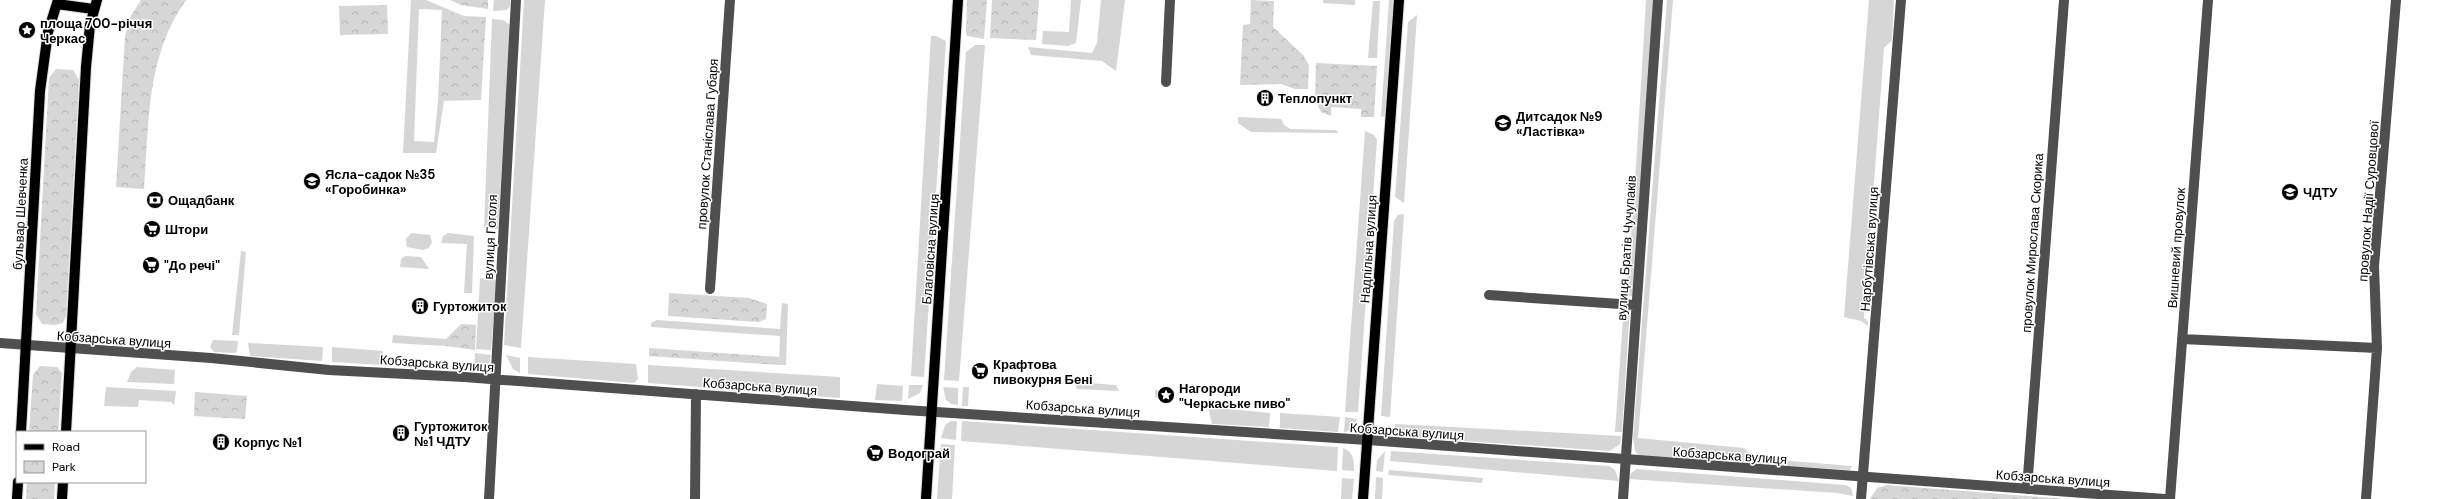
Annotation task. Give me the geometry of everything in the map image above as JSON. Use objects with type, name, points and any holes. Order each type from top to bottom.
[{"type":"main road","name":"Благовісна вулиця","points":[[926,499],[958,0]]},
{"type":"main road","name":"Надпільна вулиця","points":[[1363,499],[1399,0]]},
{"type":"main road","points":[[58,2],[95,5],[86,67],[72,349],[66,431]]},
{"type":"main road","name":"бульвар Шевченка","points":[[21,431],[40,91],[46,40],[58,2]]},
{"type":"main road","points":[[17,499],[18,483]]},
{"type":"main road","points":[[62,499],[63,483]]},
{"type":"street","name":"вулиця Гоголя","points":[[489,499],[516,0]]},
{"type":"street","name":"провулок Станіслава Губаря","points":[[710,289],[730,0]]},
{"type":"street","points":[[1166,82],[1170,0]]},
{"type":"street","name":"вулиця Братів Чучупаків","points":[[1623,499],[1635,305],[1658,0]]},
{"type":"street","name":"Нарбутівська вулиця","points":[[1861,499],[1871,397],[1900,0]]},
{"type":"street","name":"провулок Мирослава Скорика","points":[[2027,489],[2064,0]]},
{"type":"street","name":"Вишневий провулок","points":[[2170,499],[2208,0]]},
{"type":"street","name":"провулок Надії Суровцової","points":[[2366,499],[2377,348],[2374,266],[2396,0]]},
{"type":"street","points":[[1489,295],[1635,305]]},
{"type":"street","points":[[2182,339],[2377,348]]},
{"type":"street","name":"Кобзарська вулиця","points":[[0,343],[211,358],[329,370],[496,380],[1368,440],[1626,461],[2165,499]]},
{"type":"street","points":[[695,499],[696,394]]},
{"type":"green space","points":[[141,0],[186,0],[173,21],[163,44],[156,67],[149,115],[144,189],[116,187],[125,37],[129,19]]},
{"type":"green space","points":[[411,0],[426,0],[464,16],[442,10],[419,9],[414,141],[434,142],[438,101],[444,101],[436,153],[403,153]]},
{"type":"green space","points":[[450,0],[488,0],[488,9],[461,5]]},
{"type":"green space","points":[[494,0],[510,0],[510,6],[507,10],[493,11]]},
{"type":"green space","points":[[524,0],[545,0],[521,348],[504,345]]},
{"type":"green space","points":[[967,0],[987,0],[984,39],[967,36]]},
{"type":"green space","points":[[992,0],[1039,0],[1036,40],[990,38]]},
{"type":"green space","points":[[1071,0],[1081,0],[1076,43],[1068,46],[1042,44],[1043,31],[1069,32]]},
{"type":"green space","points":[[1101,0],[1125,0],[1116,71],[1102,61],[1031,55],[1028,47],[1092,53],[1097,43]]},
{"type":"green space","points":[[1251,0],[1274,1],[1273,27],[1303,55],[1309,65],[1308,89],[1295,89],[1281,84],[1240,85],[1243,25],[1250,24]]},
{"type":"green space","points":[[1323,0],[1355,0],[1355,5],[1323,3]]},
{"type":"green space","points":[[1389,0],[1399,0],[1388,115],[1381,117]]},
{"type":"green space","points":[[1646,0],[1654,0],[1634,296],[1626,296],[1634,200]]},
{"type":"green space","points":[[1667,0],[1673,0],[1638,438],[1744,448],[1754,458],[1852,466],[1850,470],[1639,456],[1635,451],[1633,438]]},
{"type":"green space","points":[[1869,0],[1894,0],[1892,40],[1884,48],[1864,318],[1868,321],[1868,326],[1861,321],[1844,317]]},
{"type":"green space","points":[[1373,1],[1380,1],[1377,58],[1368,58]]},
{"type":"green space","points":[[387,5],[388,34],[340,35],[339,6]]},
{"type":"green space","points":[[442,10],[464,16],[486,17],[481,100],[438,101]]},
{"type":"green space","points":[[1417,15],[1404,203],[1395,197],[1408,22]]},
{"type":"green space","points":[[492,19],[503,20],[510,25],[498,229],[484,228]]},
{"type":"green space","points":[[931,36],[936,36],[946,41],[924,377],[911,376]]},
{"type":"green space","points":[[975,45],[985,45],[959,381],[944,380],[966,52]]},
{"type":"green space","points":[[1316,63],[1377,66],[1374,117],[1361,117],[1361,109],[1331,107],[1331,116],[1321,112],[1315,99]]},
{"type":"green space","points":[[56,69],[73,70],[79,80],[66,316],[63,323],[55,325],[42,324],[36,314],[49,78]]},
{"type":"green space","points":[[1238,117],[1281,119],[1284,125],[1290,129],[1336,130],[1339,133],[1251,132],[1238,123]]},
{"type":"green space","points":[[1365,131],[1374,135],[1377,140],[1358,412],[1345,412]]},
{"type":"green space","points":[[1404,214],[1390,417],[1381,416],[1394,221],[1398,215]]},
{"type":"green space","points":[[411,233],[430,235],[432,242],[429,248],[423,250],[407,247],[406,239]]},
{"type":"green space","points":[[448,233],[474,236],[472,293],[464,293],[467,244],[441,243],[443,236]]},
{"type":"green space","points":[[241,251],[246,252],[239,335],[232,335]]},
{"type":"green space","points":[[405,256],[421,257],[429,269],[400,267],[401,259]]},
{"type":"green space","points":[[480,278],[497,280],[491,350],[476,349]]},
{"type":"green space","points":[[669,293],[749,298],[767,304],[766,319],[759,322],[668,316]]},
{"type":"green space","points":[[782,303],[788,304],[786,365],[779,365],[780,336],[651,327],[651,323],[657,320],[780,329]]},
{"type":"green space","points":[[1624,306],[1630,307],[1622,432],[1615,432]]},
{"type":"green space","points":[[461,324],[476,325],[475,350],[446,346],[446,339]]},
{"type":"green space","points":[[393,335],[446,339],[446,346],[392,343]]},
{"type":"green space","points":[[213,340],[238,341],[237,351],[235,353],[214,352],[210,347]]},
{"type":"green space","points":[[248,343],[323,347],[322,361],[250,356]]},
{"type":"green space","points":[[332,347],[383,351],[382,365],[332,362]]},
{"type":"green space","points":[[649,348],[779,357],[779,365],[649,356]]},
{"type":"green space","points":[[475,353],[491,355],[489,365],[485,368],[474,368]]},
{"type":"green space","points":[[506,355],[520,358],[520,373],[513,369]]},
{"type":"green space","points":[[528,357],[636,364],[638,379],[634,383],[528,374]]},
{"type":"green space","points":[[648,365],[840,377],[840,398],[648,383]]},
{"type":"green space","points":[[40,366],[57,367],[62,373],[58,431],[29,431],[33,375]]},
{"type":"green space","points":[[137,367],[175,370],[174,384],[127,382],[131,372]]},
{"type":"green space","points":[[1074,382],[1116,385],[1119,391],[1077,389]]},
{"type":"green space","points":[[877,384],[903,386],[902,401],[875,400]]},
{"type":"green space","points":[[909,385],[923,385],[920,393],[908,399]]},
{"type":"green space","points":[[106,387],[176,391],[174,405],[171,402],[139,400],[138,407],[104,406]]},
{"type":"green space","points":[[943,387],[958,388],[958,405],[951,404],[946,400]]},
{"type":"green space","points":[[963,387],[969,387],[968,406],[962,406]]},
{"type":"green space","points":[[1155,390],[1167,391],[1172,399],[1155,397]]},
{"type":"green space","points":[[195,392],[247,396],[245,419],[194,416]]},
{"type":"green space","points":[[1208,407],[1270,413],[1269,427],[1212,424]]},
{"type":"green space","points":[[1280,413],[1340,417],[1338,432],[1280,428]]},
{"type":"green space","points":[[1345,417],[1357,419],[1353,428],[1344,432]]},
{"type":"green space","points":[[951,421],[957,421],[956,440],[941,438],[945,425]]},
{"type":"green space","points":[[962,421],[1338,447],[1337,471],[961,441]]},
{"type":"green space","points":[[1395,424],[1621,436],[1620,444],[1610,451],[1394,436]]},
{"type":"green space","points":[[941,444],[955,445],[952,499],[937,499]]},
{"type":"green space","points":[[1343,448],[1353,457],[1354,471],[1342,470]]},
{"type":"green space","points":[[1385,451],[1383,472],[1376,471],[1377,460]]},
{"type":"green space","points":[[1391,451],[1609,466],[1615,470],[1619,481],[1390,461]]},
{"type":"green space","points":[[1637,469],[1845,485],[1851,488],[1853,496],[1837,493],[1629,479],[1631,473]]},
{"type":"green space","points":[[1389,470],[1483,478],[1482,483],[1388,475]]},
{"type":"green space","points":[[1376,477],[1383,478],[1382,499],[1375,499]]},
{"type":"green space","points":[[1342,478],[1354,479],[1352,499],[1341,499]]},
{"type":"green space","points":[[27,483],[55,483],[54,499],[26,499]]},
{"type":"green space","points":[[1887,485],[2067,499],[1870,499],[1877,488]]},
{"type":"place","name":"площа 700-річчя Черкас","points":[[27,30]]},
{"type":"place","name":"Теплопункт","points":[[1265,98]]},
{"type":"place","name":"Дитсадок №9 «Ластівка»","points":[[1503,123]]},
{"type":"place","name":"Ясла-садок №35 «Горобинка»","points":[[312,181]]},
{"type":"place","name":"ЧДТУ","points":[[2290,192]]},
{"type":"place","name":"Ощадбанк","points":[[155,200]]},
{"type":"place","name":"Штори","points":[[152,229]]},
{"type":"place","name":"\"До речі\"","points":[[151,265]]},
{"type":"place","name":"Гуртожиток","points":[[420,306]]},
{"type":"place","name":"Крафтова пивокурня Бені","points":[[980,371]]},
{"type":"place","name":"Нагороди \"Черкаське пиво\"","points":[[1166,395]]},
{"type":"place","name":"Гуртожиток №1 ЧДТУ","points":[[401,433]]},
{"type":"place","name":"Корпус №1","points":[[221,442]]},
{"type":"place","name":"Водограй","points":[[875,453]]}]
